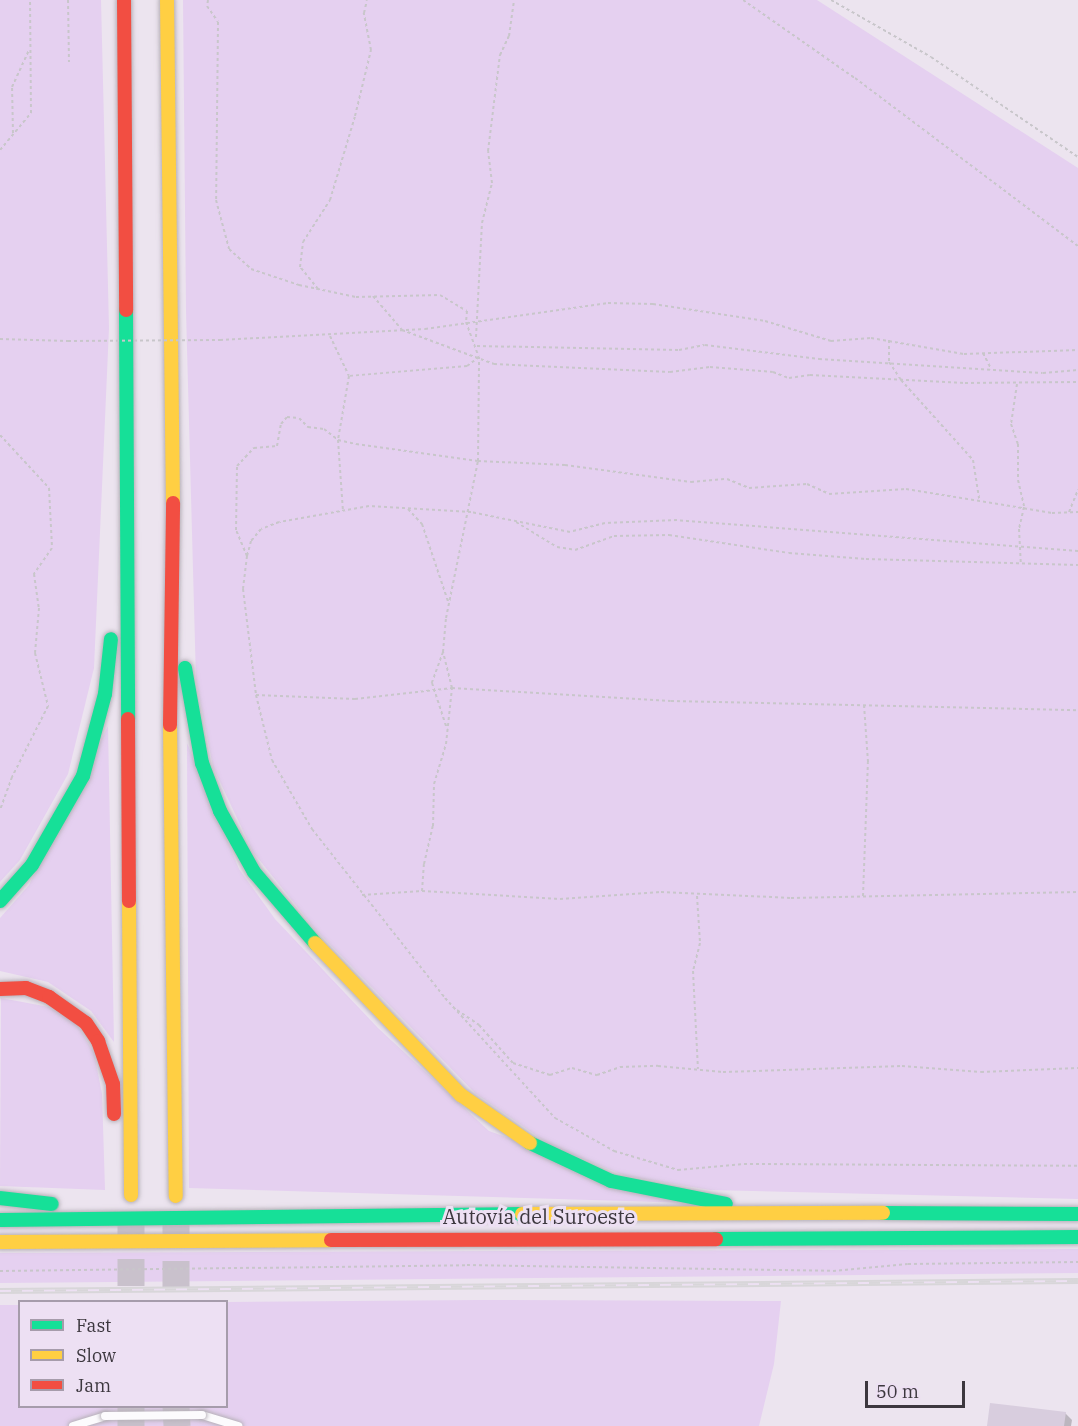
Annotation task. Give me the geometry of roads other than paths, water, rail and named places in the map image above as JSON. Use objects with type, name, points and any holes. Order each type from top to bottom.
[{"type":"highway","points":[[0,989],[26,988],[70,1008],[98,1041],[112,1084],[115,1128],[131,1195],[124,429],[124,0]]},
{"type":"highway","points":[[167,0],[174,609],[169,628],[176,1196]]},
{"type":"highway","points":[[112,558],[112,500],[124,429]]},
{"type":"highway","points":[[174,609],[182,628],[187,693],[202,764],[220,812],[254,872],[303,931],[461,1095],[505,1129],[555,1158],[611,1181],[759,1212]]},
{"type":"highway","points":[[0,901],[32,865],[82,776],[105,694],[112,628]]},
{"type":"highway","points":[[0,1198],[98,1206],[394,1208],[408,1216]]},
{"type":"highway","name":"Autovía del Suroeste","points":[[0,1220],[759,1212],[1078,1214]]},
{"type":"highway","name":"Autovía del Suroeste","points":[[0,1242],[1078,1237]]},
{"type":"lane","points":[[73,1426],[105,1416],[202,1415],[237,1426]]},
{"type":"tunnel","points":[[131,1217],[131,1300]]},
{"type":"tunnel","points":[[176,1219],[176,1300]]},
{"type":"tunnel","points":[[131,1408],[131,1426]]},
{"type":"tunnel","points":[[176,1408],[177,1426]]},
{"type":"railway","points":[[0,1291],[1078,1281]]}]
